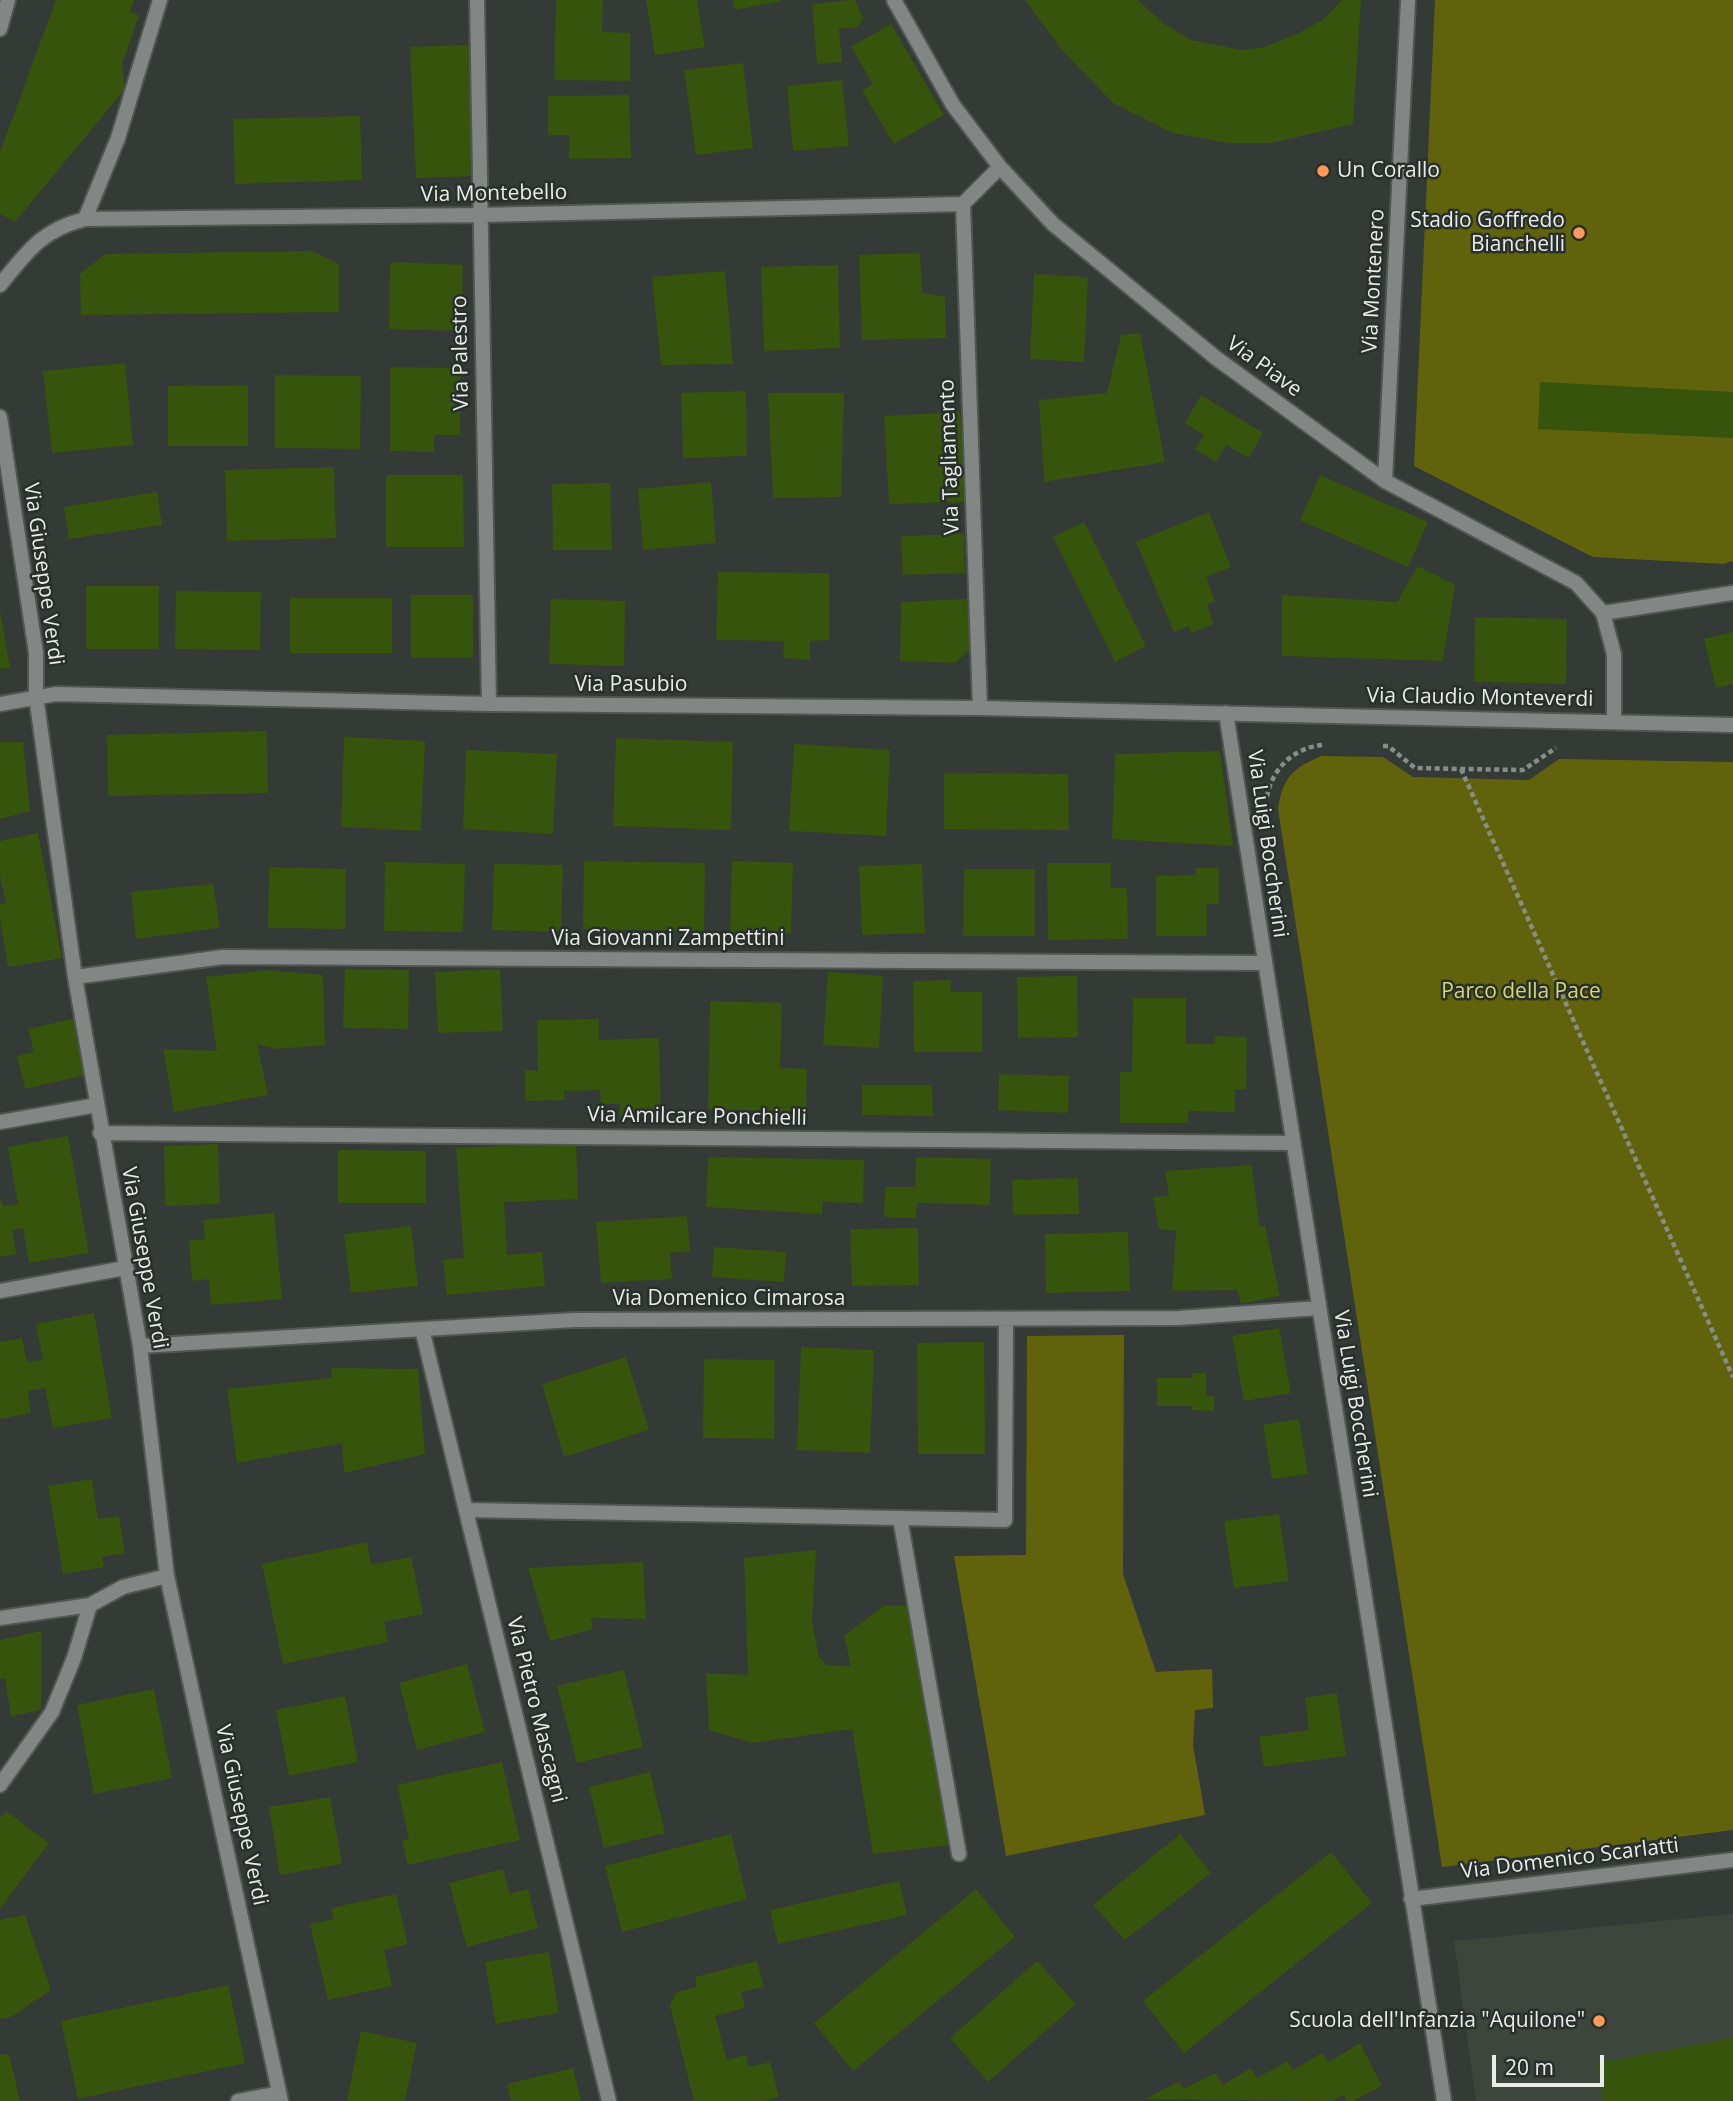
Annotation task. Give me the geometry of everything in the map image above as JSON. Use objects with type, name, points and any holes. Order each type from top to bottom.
[{"type":"street","points":[[0,29],[8,0]]},
{"type":"street","points":[[85,219],[118,138],[160,0]]},
{"type":"street","name":"Via Palestro","points":[[477,0],[489,704]]},
{"type":"street","name":"Via Piave","points":[[894,0],[953,105],[1000,167],[1053,224],[1216,358],[1385,481],[1576,583],[1603,613],[1615,654],[1614,722]]},
{"type":"street","name":"Via Montenero","points":[[1385,481],[1408,0]]},
{"type":"street","points":[[963,204],[1000,167]]},
{"type":"street","name":"Via Montebello","points":[[0,285],[37,239],[61,225],[85,219],[480,215],[963,204]]},
{"type":"street","name":"Via Tagliamento","points":[[963,204],[980,708]]},
{"type":"street","name":"Via Giuseppe Verdi","points":[[0,417],[36,653],[36,696],[75,977],[100,1133],[140,1346],[167,1576],[280,2097]]},
{"type":"street","points":[[1603,613],[1733,593]]},
{"type":"street","name":"Via Pasubio","points":[[0,704],[36,696],[1226,713]]},
{"type":"street","name":"Via Claudio Monteverdi","points":[[1226,713],[1733,724]]},
{"type":"street","name":"Via Luigi Boccherini","points":[[1226,713],[1263,963],[1444,2101]]},
{"type":"street","name":"Via Giovanni Zampettini","points":[[75,977],[223,957],[1263,963]]},
{"type":"street","points":[[0,1122],[97,1105]]},
{"type":"street","name":"Via Amilcare Ponchielli","points":[[100,1133],[1293,1143]]},
{"type":"street","points":[[0,1291],[125,1268]]},
{"type":"street","name":"Via Domenico Cimarosa","points":[[140,1346],[574,1320],[1179,1318],[1319,1308]]},
{"type":"street","points":[[466,1510],[1005,1520],[1006,1318]]},
{"type":"street","name":"Via Pietro Mascagni","points":[[422,1329],[610,2101]]},
{"type":"street","points":[[900,1518],[959,1854]]},
{"type":"street","points":[[0,1618],[90,1605],[123,1587],[167,1576]]},
{"type":"street","points":[[0,1785],[52,1712],[74,1658],[90,1605]]},
{"type":"street","name":"Via Domenico Scarlatti","points":[[1411,1899],[1733,1860]]},
{"type":"street","points":[[238,2101],[280,2097]]},
{"type":"path","points":[[1266,808],[1269,784],[1287,758],[1318,745],[1329,745]]},
{"type":"path","points":[[1376,746],[1388,746],[1415,768],[1523,770],[1555,748],[1567,748]]},
{"type":"path","points":[[1461,769],[1733,1377]]},
{"type":"shaded area","name":"Scuola dell'Infanzia \"Aquilone\"","points":[[1733,1914],[1733,2101],[1476,2101],[1454,1941]]},
{"type":"green space","name":"Stadio Goffredo Bianchelli","points":[[1435,0],[1733,0],[1733,561],[1723,564],[1593,557],[1414,466]]},
{"type":"green space","name":"Parco della Pace","points":[[1321,756],[1383,757],[1413,777],[1529,780],[1559,759],[1733,762],[1733,1830],[1442,1867],[1278,809],[1283,789],[1291,775]]},
{"type":"green space","points":[[1124,1335],[1123,1574],[1156,1672],[1212,1669],[1213,1708],[1195,1710],[1193,1745],[1205,1815],[1006,1856],[954,1556],[1026,1555],[1027,1336]]},
{"type":"building","points":[[56,0],[134,0],[130,12],[139,15],[122,64],[125,89],[15,222],[0,214],[0,152]]},
{"type":"building","points":[[556,0],[603,0],[602,32],[630,33],[630,81],[554,80]]},
{"type":"building","points":[[646,0],[697,0],[705,47],[655,55]]},
{"type":"building","points":[[733,0],[780,0],[781,1],[735,10]]},
{"type":"building","points":[[855,0],[863,18],[858,27],[839,29],[842,62],[817,64],[812,4]]},
{"type":"building","points":[[1025,0],[1138,0],[1164,24],[1191,40],[1242,50],[1265,47],[1299,33],[1324,19],[1342,0],[1361,0],[1353,124],[1272,143],[1227,143],[1173,133],[1113,103],[1061,49]]},
{"type":"building","points":[[891,24],[944,115],[894,144],[862,91],[873,84],[851,47]]},
{"type":"building","points":[[469,45],[475,176],[416,178],[410,47]]},
{"type":"building","points":[[743,63],[753,148],[696,155],[684,70]]},
{"type":"building","points":[[842,80],[849,146],[793,151],[787,86]]},
{"type":"building","points":[[629,95],[631,158],[569,159],[569,135],[548,135],[548,96]]},
{"type":"building","points":[[360,116],[362,180],[235,184],[233,119]]},
{"type":"building","points":[[312,251],[339,264],[339,312],[81,315],[80,274],[105,254]]},
{"type":"building","points":[[920,253],[922,293],[945,297],[946,338],[862,340],[859,255]]},
{"type":"building","points":[[390,264],[463,265],[461,331],[389,329]]},
{"type":"building","points":[[838,265],[840,348],[764,351],[761,267]]},
{"type":"building","points":[[725,271],[733,364],[661,365],[652,277]]},
{"type":"building","points":[[1034,274],[1088,277],[1084,362],[1030,359]]},
{"type":"building","points":[[1140,333],[1165,462],[1044,482],[1039,400],[1107,393],[1121,335]]},
{"type":"building","points":[[125,363],[133,445],[52,453],[43,371]]},
{"type":"building","points":[[390,367],[460,368],[460,435],[434,435],[434,452],[390,451]]},
{"type":"building","points":[[275,375],[361,376],[360,449],[275,448]]},
{"type":"building","points":[[1540,382],[1733,392],[1733,438],[1538,429]]},
{"type":"building","points":[[248,385],[248,446],[168,446],[168,386]]},
{"type":"building","points":[[746,391],[747,456],[683,458],[681,393]]},
{"type":"building","points":[[768,393],[844,393],[841,497],[773,498]]},
{"type":"building","points":[[1201,395],[1263,433],[1249,458],[1226,445],[1216,462],[1195,449],[1204,435],[1185,423]]},
{"type":"building","points":[[960,412],[967,502],[889,504],[884,416]]},
{"type":"building","points":[[334,467],[336,538],[227,541],[225,470]]},
{"type":"building","points":[[386,475],[463,475],[464,547],[386,547]]},
{"type":"building","points":[[1320,475],[1428,522],[1408,567],[1300,520]]},
{"type":"building","points":[[711,482],[716,543],[643,550],[638,489]]},
{"type":"building","points":[[610,483],[612,550],[553,550],[552,484]]},
{"type":"building","points":[[157,492],[162,525],[69,539],[64,507]]},
{"type":"building","points":[[1209,512],[1231,567],[1206,577],[1215,601],[1207,605],[1214,624],[1191,633],[1189,626],[1174,632],[1136,542]]},
{"type":"building","points":[[1084,522],[1146,646],[1115,662],[1053,537]]},
{"type":"building","points":[[964,534],[965,573],[903,575],[901,536]]},
{"type":"building","points":[[1418,566],[1455,585],[1443,661],[1282,656],[1282,595],[1397,602]]},
{"type":"building","points":[[718,572],[829,573],[829,640],[810,641],[810,660],[783,658],[784,641],[716,640]]},
{"type":"building","points":[[86,586],[159,586],[159,649],[86,649]]},
{"type":"building","points":[[176,591],[261,592],[260,650],[175,649]]},
{"type":"building","points":[[411,595],[473,595],[473,658],[411,658]]},
{"type":"building","points":[[290,598],[392,598],[392,653],[290,653]]},
{"type":"building","points":[[551,599],[625,601],[624,666],[549,664]]},
{"type":"building","points":[[967,599],[971,649],[955,663],[900,661],[901,602]]},
{"type":"building","points":[[0,610],[10,668],[0,669]]},
{"type":"building","points":[[1475,617],[1567,619],[1566,684],[1474,682]]},
{"type":"building","points":[[1733,632],[1733,684],[1716,688],[1704,639]]},
{"type":"building","points":[[267,731],[268,793],[108,796],[107,735]]},
{"type":"building","points":[[344,737],[425,741],[421,831],[341,827]]},
{"type":"building","points":[[616,738],[733,742],[731,830],[613,826]]},
{"type":"building","points":[[0,742],[23,742],[30,811],[0,819]]},
{"type":"building","points":[[794,744],[890,750],[886,836],[789,831]]},
{"type":"building","points":[[466,750],[557,754],[553,834],[463,829]]},
{"type":"building","points":[[1220,751],[1233,846],[1112,839],[1115,754]]},
{"type":"building","points":[[944,773],[1068,774],[1069,830],[944,829]]},
{"type":"building","points":[[38,833],[62,958],[8,967],[0,919],[0,904],[6,904],[0,875],[0,841]]},
{"type":"building","points":[[584,861],[705,863],[704,931],[583,929]]},
{"type":"building","points":[[732,861],[793,863],[791,933],[730,932]]},
{"type":"building","points":[[385,862],[465,864],[463,932],[384,931]]},
{"type":"building","points":[[1047,863],[1111,863],[1111,888],[1127,888],[1128,939],[1048,940]]},
{"type":"building","points":[[494,864],[563,865],[561,932],[492,930]]},
{"type":"building","points":[[922,864],[925,933],[862,935],[859,866]]},
{"type":"building","points":[[269,867],[346,869],[345,929],[268,928]]},
{"type":"building","points":[[1195,868],[1219,868],[1219,904],[1207,904],[1207,936],[1156,936],[1156,876],[1196,875]]},
{"type":"building","points":[[964,869],[1035,869],[1035,936],[963,936]]},
{"type":"building","points":[[213,884],[220,928],[136,939],[131,892]]},
{"type":"building","points":[[345,969],[409,970],[408,1029],[343,1028]]},
{"type":"building","points":[[500,969],[503,1031],[438,1033],[435,972]]},
{"type":"building","points":[[267,970],[323,975],[325,1045],[276,1049],[257,1044],[268,1095],[174,1112],[163,1049],[217,1051],[206,977]]},
{"type":"building","points":[[828,972],[883,976],[879,1048],[823,1045]]},
{"type":"building","points":[[1077,976],[1078,1037],[1018,1038],[1017,977]]},
{"type":"building","points":[[951,980],[951,992],[982,992],[982,1052],[914,1052],[913,981]]},
{"type":"building","points":[[1133,998],[1186,998],[1186,1044],[1215,1044],[1215,1036],[1247,1037],[1246,1089],[1235,1089],[1235,1112],[1188,1111],[1188,1123],[1120,1123],[1120,1072],[1132,1072]]},
{"type":"building","points":[[710,1001],[782,1003],[780,1068],[807,1069],[806,1112],[708,1109]]},
{"type":"building","points":[[76,1018],[90,1074],[25,1089],[17,1056],[34,1052],[28,1029]]},
{"type":"building","points":[[599,1019],[599,1040],[659,1038],[661,1117],[620,1118],[620,1104],[601,1104],[600,1090],[564,1091],[565,1100],[525,1101],[525,1070],[538,1071],[537,1020]]},
{"type":"building","points":[[999,1074],[1069,1076],[1068,1113],[998,1110]]},
{"type":"building","points":[[862,1085],[932,1085],[933,1116],[862,1115]]},
{"type":"building","points":[[68,1136],[89,1253],[29,1263],[23,1228],[12,1230],[17,1254],[0,1257],[0,1198],[3,1206],[18,1204],[8,1147]]},
{"type":"building","points":[[576,1143],[578,1199],[504,1202],[507,1255],[542,1252],[545,1286],[447,1295],[443,1260],[464,1258],[456,1148]]},
{"type":"building","points":[[218,1144],[220,1204],[165,1206],[164,1146]]},
{"type":"building","points":[[338,1150],[426,1151],[426,1203],[338,1203]]},
{"type":"building","points":[[708,1157],[864,1160],[863,1203],[823,1202],[822,1214],[706,1207]]},
{"type":"building","points":[[916,1157],[991,1159],[990,1205],[917,1203],[916,1218],[884,1217],[885,1187],[915,1187]]},
{"type":"building","points":[[1252,1165],[1259,1226],[1265,1226],[1280,1296],[1241,1304],[1237,1290],[1172,1291],[1176,1231],[1159,1229],[1153,1197],[1169,1196],[1165,1171]]},
{"type":"building","points":[[1078,1178],[1079,1214],[1013,1215],[1012,1180]]},
{"type":"building","points":[[274,1213],[282,1299],[211,1305],[209,1279],[192,1281],[189,1241],[205,1239],[203,1220]]},
{"type":"building","points":[[687,1216],[690,1251],[670,1253],[672,1279],[601,1283],[596,1222]]},
{"type":"building","points":[[411,1226],[418,1286],[351,1293],[344,1234]]},
{"type":"building","points":[[918,1228],[919,1285],[852,1286],[850,1229]]},
{"type":"building","points":[[1128,1232],[1130,1291],[1046,1293],[1045,1234]]},
{"type":"building","points":[[714,1247],[786,1252],[784,1282],[712,1277]]},
{"type":"building","points":[[94,1313],[112,1418],[53,1428],[45,1388],[28,1391],[31,1413],[0,1419],[0,1342],[22,1338],[27,1362],[43,1360],[36,1324]]},
{"type":"building","points":[[1279,1328],[1291,1393],[1244,1401],[1232,1336]]},
{"type":"building","points":[[984,1342],[985,1454],[918,1454],[917,1343]]},
{"type":"building","points":[[801,1347],[874,1350],[870,1453],[797,1450]]},
{"type":"building","points":[[626,1357],[649,1430],[564,1457],[542,1384]]},
{"type":"building","points":[[704,1359],[775,1360],[774,1439],[703,1438]]},
{"type":"building","points":[[331,1368],[418,1369],[425,1454],[344,1473],[342,1443],[237,1463],[227,1389],[332,1378]]},
{"type":"building","points":[[1192,1373],[1206,1373],[1206,1396],[1214,1396],[1214,1411],[1192,1410],[1192,1406],[1157,1406],[1157,1378],[1193,1378]]},
{"type":"building","points":[[1299,1419],[1308,1474],[1272,1479],[1263,1425]]},
{"type":"building","points":[[92,1479],[98,1519],[119,1516],[125,1553],[102,1557],[104,1567],[63,1574],[48,1486]]},
{"type":"building","points":[[1279,1514],[1289,1581],[1234,1588],[1224,1521]]},
{"type":"building","points":[[367,1542],[371,1565],[411,1557],[423,1614],[384,1622],[388,1642],[283,1664],[262,1564]]},
{"type":"building","points":[[816,1550],[812,1622],[819,1657],[827,1665],[851,1666],[844,1636],[885,1605],[910,1606],[958,1844],[873,1854],[852,1729],[752,1743],[709,1730],[706,1673],[748,1675],[744,1558]]},
{"type":"building","points":[[643,1562],[646,1619],[591,1618],[593,1629],[550,1641],[528,1568]]},
{"type":"building","points":[[41,1631],[41,1710],[11,1716],[5,1678],[0,1679],[0,1640]]},
{"type":"building","points":[[467,1664],[485,1732],[417,1750],[399,1683]]},
{"type":"building","points":[[624,1670],[643,1747],[577,1763],[557,1686]]},
{"type":"building","points":[[154,1689],[172,1778],[94,1794],[77,1705]]},
{"type":"building","points":[[1337,1693],[1346,1756],[1264,1767],[1259,1737],[1309,1730],[1305,1698]]},
{"type":"building","points":[[345,1696],[358,1762],[289,1776],[276,1710]]},
{"type":"building","points":[[502,1762],[520,1840],[408,1865],[402,1841],[409,1839],[397,1785]]},
{"type":"building","points":[[650,1772],[665,1833],[604,1848],[589,1787]]},
{"type":"building","points":[[330,1797],[342,1864],[280,1875],[269,1807]]},
{"type":"building","points":[[6,1811],[49,1843],[0,1909],[0,1818]]},
{"type":"building","points":[[731,1834],[747,1899],[622,1932],[605,1866]]},
{"type":"building","points":[[1180,1834],[1211,1873],[1125,1940],[1093,1905]]},
{"type":"building","points":[[1331,1852],[1372,1903],[1184,2053],[1143,2001]]},
{"type":"building","points":[[503,1869],[510,1894],[528,1889],[538,1928],[467,1947],[449,1883]]},
{"type":"building","points":[[899,1881],[907,1915],[778,1944],[770,1910]]},
{"type":"building","points":[[976,1889],[1015,1937],[853,2071],[814,2023]]},
{"type":"building","points":[[396,1894],[408,1944],[384,1950],[392,1986],[328,2000],[310,1924],[334,1919],[331,1908]]},
{"type":"building","points":[[25,1915],[51,1990],[11,2017],[0,2019],[0,1920]]},
{"type":"building","points":[[549,1952],[559,2013],[496,2024],[485,1962]]},
{"type":"building","points":[[757,1961],[764,1987],[741,1992],[745,2008],[715,2016],[727,2060],[746,2055],[749,2067],[770,2062],[779,2097],[764,2101],[694,2101],[670,2005],[677,1992],[697,1987],[695,1977]]},
{"type":"building","points":[[1037,1961],[1076,2004],[988,2082],[950,2038]]},
{"type":"building","points":[[228,1985],[245,2063],[78,2099],[61,2021]]},
{"type":"building","points":[[361,2031],[417,2043],[405,2101],[347,2101]]},
{"type":"building","points":[[1733,2038],[1733,2101],[1603,2101],[1597,2063]]},
{"type":"building","points":[[1360,2043],[1382,2086],[1353,2101],[1346,2101],[1344,2095],[1332,2101],[1146,2099],[1179,2081],[1184,2089],[1215,2073],[1223,2085],[1251,2068],[1257,2078],[1288,2061],[1293,2070],[1322,2053],[1329,2062]]},
{"type":"building","points":[[9,2054],[20,2101],[0,2101],[0,2055]]},
{"type":"building","points":[[573,2068],[581,2101],[511,2101],[507,2084]]},
{"type":"place","name":"Un Corallo","points":[[1323,171]]},
{"type":"place","name":"Stadio Goffredo Bianchelli","points":[[1579,233]]},
{"type":"place","name":"Scuola dell'Infanzia \"Aquilone\"","points":[[1599,2021]]}]
